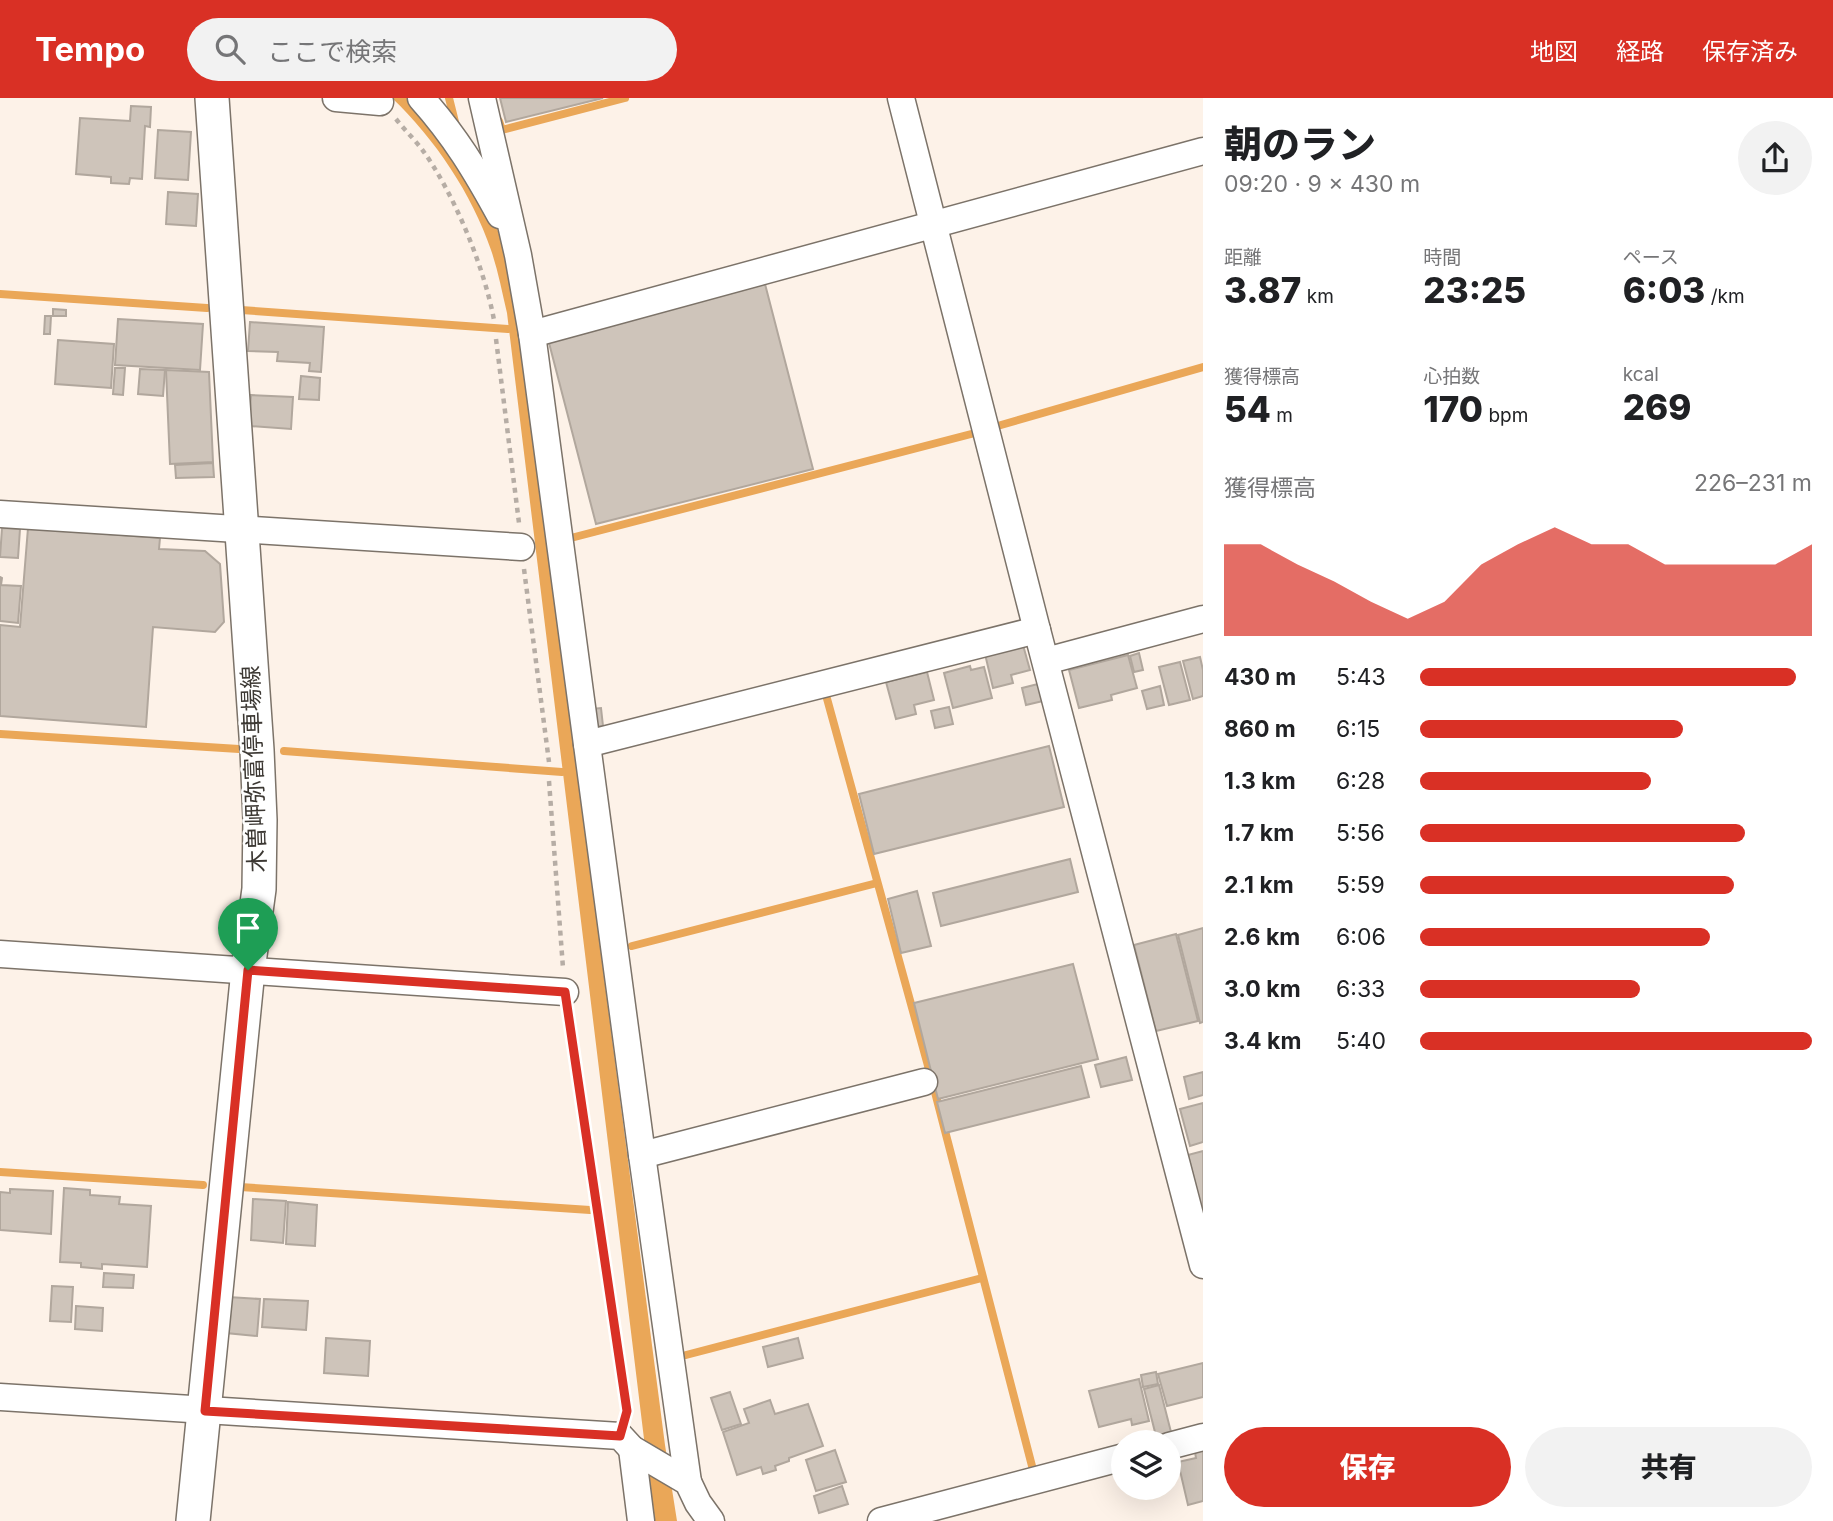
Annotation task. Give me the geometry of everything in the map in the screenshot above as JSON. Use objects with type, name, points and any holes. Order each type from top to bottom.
[{"type":"main road","name":"木曽岬弥富停車場線","points":[[193,1521],[258,889],[260,820],[212,98]]},
{"type":"street","points":[[336,98],[380,102]]},
{"type":"street","points":[[421,98],[445,124],[467,156],[503,220],[518,255]]},
{"type":"street","points":[[482,98],[518,255],[532,334],[642,1155],[694,1500]]},
{"type":"street","points":[[901,98],[1203,1265]]},
{"type":"street","points":[[532,334],[1203,151]]},
{"type":"street","points":[[0,514],[522,547]]},
{"type":"street","points":[[1046,661],[1203,619]]},
{"type":"street","points":[[587,744],[1037,631]]},
{"type":"street","points":[[0,954],[565,992]]},
{"type":"street","points":[[642,1155],[924,1082]]},
{"type":"street","points":[[0,1397],[626,1442],[694,1500]]},
{"type":"street","points":[[1181,1443],[1203,1437]]},
{"type":"street","points":[[626,1442],[641,1521]]},
{"type":"street","points":[[881,1521],[1111,1460]]},
{"type":"path","points":[[380,102],[420,147],[446,187],[491,299],[495,320]]},
{"type":"path","points":[[549,781],[565,992],[627,1411],[626,1442]]},
{"type":"shaded area","points":[[392,98],[412,98],[496,225],[504,251],[521,338],[677,1521],[655,1521],[507,313],[493,258],[474,208],[437,149]]},
{"type":"building","points":[[500,98],[603,98],[506,122]]},
{"type":"building","points":[[131,106],[151,107],[150,127],[145,126],[142,179],[130,178],[129,184],[111,183],[111,177],[76,174],[80,118],[130,121]]},
{"type":"building","points":[[158,130],[191,132],[188,180],[155,178]]},
{"type":"building","points":[[168,192],[198,194],[196,226],[166,224]]},
{"type":"building","points":[[765,284],[813,469],[596,524],[548,339]]},
{"type":"building","points":[[53,309],[66,310],[66,316],[53,316]]},
{"type":"building","points":[[45,316],[51,316],[50,334],[44,334]]},
{"type":"building","points":[[118,319],[203,324],[200,370],[115,365]]},
{"type":"building","points":[[250,322],[324,327],[321,372],[309,371],[310,363],[277,361],[278,352],[248,351]]},
{"type":"building","points":[[58,340],[114,344],[111,388],[55,384]]},
{"type":"building","points":[[115,368],[125,368],[123,395],[113,394]]},
{"type":"building","points":[[140,369],[165,370],[163,396],[138,394]]},
{"type":"building","points":[[166,370],[209,372],[213,462],[170,464]]},
{"type":"building","points":[[301,376],[320,378],[319,400],[299,399]]},
{"type":"building","points":[[251,395],[293,397],[291,429],[249,426]]},
{"type":"building","points":[[213,463],[214,477],[176,478],[175,465]]},
{"type":"building","points":[[2,528],[20,529],[18,558],[0,557]]},
{"type":"building","points":[[28,528],[160,538],[159,549],[205,551],[220,564],[224,622],[215,632],[153,627],[146,727],[0,716],[0,625],[20,627]]},
{"type":"building","points":[[0,577],[1,585],[21,586],[18,623],[0,621]]},
{"type":"building","points":[[1023,645],[1030,670],[1011,675],[1013,683],[993,688],[985,654]]},
{"type":"building","points":[[1139,653],[1143,670],[1134,672],[1130,656]]},
{"type":"building","points":[[1128,655],[1137,688],[1111,695],[1112,700],[1079,708],[1069,670]]},
{"type":"building","points":[[1200,657],[1203,696],[1193,699],[1183,661]]},
{"type":"building","points":[[1180,662],[1190,700],[1169,705],[1159,667]]},
{"type":"building","points":[[970,666],[971,670],[984,667],[992,698],[953,708],[944,673]]},
{"type":"building","points":[[927,672],[934,700],[914,705],[916,714],[896,719],[886,682]]},
{"type":"building","points":[[1038,684],[1043,701],[1026,705],[1022,688]]},
{"type":"building","points":[[1160,686],[1164,705],[1147,709],[1142,691]]},
{"type":"building","points":[[949,707],[953,724],[935,728],[931,711]]},
{"type":"building","points":[[601,708],[603,726],[594,727],[592,709]]},
{"type":"building","points":[[1049,746],[1064,807],[874,854],[859,794]]},
{"type":"building","points":[[1070,859],[1078,892],[941,926],[933,893]]},
{"type":"building","points":[[917,891],[931,946],[901,953],[888,899]]},
{"type":"building","points":[[1203,928],[1203,1022],[1200,1023],[1178,935]]},
{"type":"building","points":[[1176,934],[1198,1021],[1156,1031],[1134,945]]},
{"type":"building","points":[[1073,964],[1098,1059],[938,1099],[914,1003]]},
{"type":"building","points":[[1126,1057],[1132,1080],[1101,1087],[1095,1065]]},
{"type":"building","points":[[1081,1066],[1089,1097],[945,1133],[937,1102]]},
{"type":"building","points":[[1203,1072],[1203,1095],[1189,1099],[1184,1077]]},
{"type":"building","points":[[1203,1103],[1203,1142],[1190,1146],[1180,1109]]},
{"type":"building","points":[[1203,1151],[1203,1215],[1188,1155]]},
{"type":"building","points":[[64,1188],[90,1190],[90,1195],[120,1197],[119,1204],[151,1206],[147,1267],[102,1264],[102,1269],[81,1267],[81,1263],[60,1262]]},
{"type":"building","points":[[10,1189],[53,1191],[51,1234],[0,1230],[0,1192],[10,1193]]},
{"type":"building","points":[[253,1199],[286,1201],[283,1243],[251,1240]]},
{"type":"building","points":[[288,1202],[317,1205],[315,1246],[286,1244]]},
{"type":"building","points":[[104,1273],[134,1275],[133,1288],[103,1287]]},
{"type":"building","points":[[52,1286],[73,1287],[71,1322],[50,1321]]},
{"type":"building","points":[[228,1297],[260,1299],[257,1336],[226,1333]]},
{"type":"building","points":[[264,1299],[308,1301],[306,1330],[262,1327]]},
{"type":"building","points":[[76,1306],[103,1308],[102,1331],[75,1329]]},
{"type":"building","points":[[326,1338],[370,1341],[368,1376],[324,1373]]},
{"type":"building","points":[[798,1338],[803,1358],[768,1367],[763,1347]]},
{"type":"building","points":[[1203,1363],[1203,1397],[1167,1406],[1158,1374]]},
{"type":"building","points":[[1156,1372],[1158,1384],[1143,1387],[1141,1375]]},
{"type":"building","points":[[1139,1379],[1149,1421],[1132,1425],[1131,1419],[1099,1427],[1089,1391]]},
{"type":"building","points":[[1159,1385],[1170,1430],[1154,1430],[1144,1389]]},
{"type":"building","points":[[730,1392],[741,1424],[722,1430],[711,1398]]},
{"type":"building","points":[[770,1400],[775,1414],[808,1404],[823,1446],[789,1458],[789,1461],[775,1466],[776,1470],[763,1474],[761,1467],[737,1475],[723,1432],[749,1423],[744,1409]]},
{"type":"building","points":[[835,1450],[846,1482],[816,1491],[806,1460]]},
{"type":"building","points":[[1203,1450],[1203,1501],[1188,1505],[1181,1475],[1181,1461],[1196,1458],[1195,1452]]},
{"type":"building","points":[[842,1486],[848,1504],[819,1513],[814,1496]]},
{"type":"waterway","points":[[449,98],[456,126]]},
{"type":"waterway","points":[[499,121],[502,130],[625,98]]},
{"type":"waterway","points":[[0,294],[207,308]]},
{"type":"waterway","points":[[241,310],[508,329]]},
{"type":"waterway","points":[[1001,425],[1203,367]]},
{"type":"waterway","points":[[567,539],[975,433]]},
{"type":"waterway","points":[[826,695],[930,1073],[1032,1466]]},
{"type":"waterway","points":[[0,734],[239,749]]},
{"type":"waterway","points":[[284,751],[562,772]]},
{"type":"waterway","points":[[632,946],[877,883]]},
{"type":"waterway","points":[[0,1172],[203,1185]]},
{"type":"waterway","points":[[240,1187],[590,1210]]},
{"type":"waterway","points":[[686,1355],[982,1278]]},
{"type":"route","points":[[248,970],[565,992],[627,1411],[620,1436],[205,1411],[248,970]]}]
